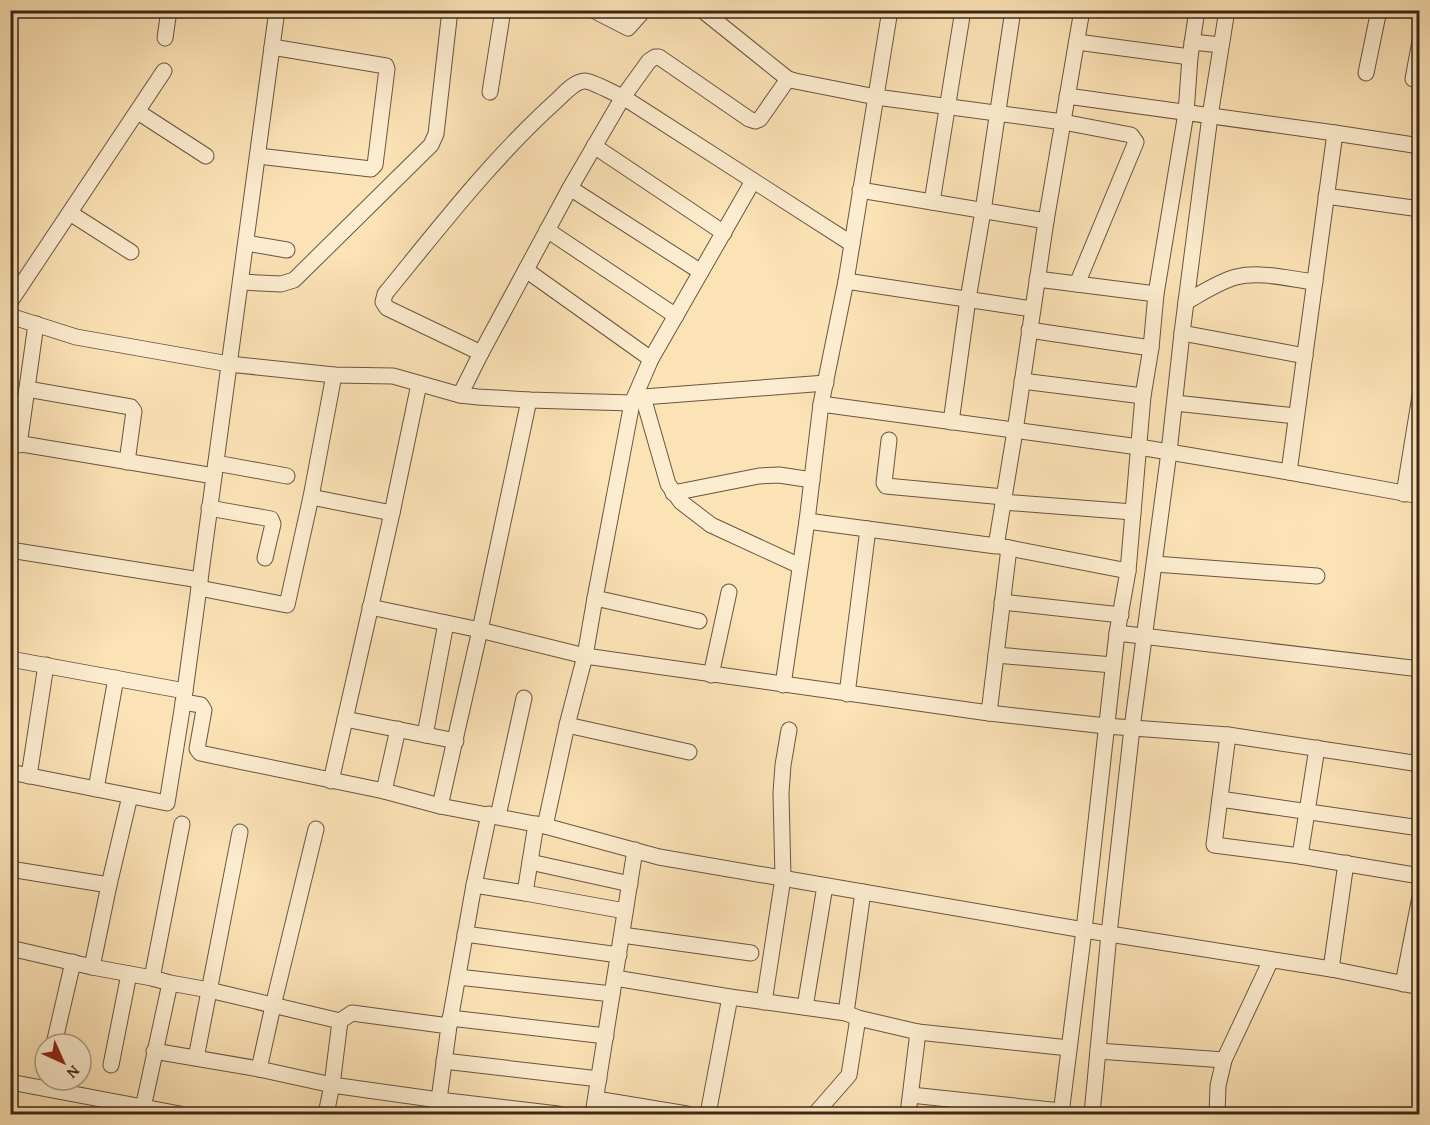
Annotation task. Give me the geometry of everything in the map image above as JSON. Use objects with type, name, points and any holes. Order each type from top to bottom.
[{"type":"street","points":[[165,38],[169,10]]},
{"type":"street","points":[[10,772],[167,803],[200,584],[277,10]]},
{"type":"street","points":[[241,282],[281,284],[294,280],[431,145],[436,134],[450,10]]},
{"type":"street","points":[[490,92],[503,10]]},
{"type":"street","points":[[593,10],[628,28],[644,10]]},
{"type":"street","points":[[702,10],[788,79],[876,97],[1063,122],[1131,135],[1136,142],[1077,284]]},
{"type":"street","points":[[783,685],[807,521],[821,404],[846,281],[890,10]]},
{"type":"street","points":[[932,202],[963,10]]},
{"type":"street","points":[[951,422],[1013,10]]},
{"type":"street","points":[[911,1095],[1061,1113],[1113,665],[1128,571],[1143,396],[1151,348],[1156,294],[1186,113],[1197,10]]},
{"type":"street","points":[[1092,1114],[1132,728],[1155,564],[1210,116],[1227,10]]},
{"type":"street","points":[[1366,73],[1379,10]]},
{"type":"street","points":[[989,713],[1002,602],[1003,500],[1046,221],[1082,11]]},
{"type":"street","points":[[1413,79],[1419,41]]},
{"type":"street","points":[[1077,42],[1191,50],[1221,45]]},
{"type":"street","points":[[258,156],[371,169],[375,165],[386,66],[272,47]]},
{"type":"street","points":[[460,395],[570,188],[623,97],[649,62],[659,57],[755,121],[760,119],[788,79]]},
{"type":"street","points":[[10,302],[164,71]]},
{"type":"street","points":[[481,352],[387,308],[383,302],[385,294],[527,127],[568,91],[586,81],[623,97],[852,244]]},
{"type":"street","points":[[1067,96],[1335,133],[1419,147]]},
{"type":"street","points":[[138,112],[206,156]]},
{"type":"street","points":[[1289,472],[1335,133]]},
{"type":"street","points":[[594,146],[724,233]]},
{"type":"street","points":[[525,893],[530,862],[585,656],[595,598],[638,400],[651,359],[753,181]]},
{"type":"street","points":[[570,188],[701,272]]},
{"type":"street","points":[[860,190],[1046,221]]},
{"type":"street","points":[[1326,196],[1419,209]]},
{"type":"street","points":[[70,213],[131,252]]},
{"type":"street","points":[[547,231],[676,316]]},
{"type":"street","points":[[246,243],[287,249]]},
{"type":"street","points":[[526,270],[651,359]]},
{"type":"street","points":[[1186,302],[1234,277],[1271,276],[1315,282]]},
{"type":"street","points":[[1037,279],[1156,294]]},
{"type":"street","points":[[846,281],[1032,309]]},
{"type":"street","points":[[10,316],[76,337],[229,364],[334,375],[393,376],[460,395],[528,400],[638,400],[826,383]]},
{"type":"street","points":[[36,324],[27,389],[15,444],[127,462],[287,476]]},
{"type":"street","points":[[1029,330],[1151,348]]},
{"type":"street","points":[[1182,333],[1305,356]]},
{"type":"street","points":[[10,550],[200,584],[288,605],[334,375]]},
{"type":"street","points":[[1022,381],[1143,396]]},
{"type":"street","points":[[331,781],[419,384]]},
{"type":"street","points":[[27,389],[131,407],[134,411],[127,462]]},
{"type":"street","points":[[440,806],[456,741],[528,400]]},
{"type":"street","points":[[638,400],[673,493],[711,525],[800,566]]},
{"type":"street","points":[[1175,402],[1296,416]]},
{"type":"street","points":[[821,404],[1139,447],[1412,495],[1419,406]]},
{"type":"street","points":[[889,440],[884,483],[886,486],[1133,513]]},
{"type":"street","points":[[673,493],[759,476],[779,475],[812,480]]},
{"type":"street","points":[[311,497],[392,513]]},
{"type":"street","points":[[209,508],[270,519],[273,524],[266,558]]},
{"type":"street","points":[[807,521],[1002,547],[1128,571]]},
{"type":"street","points":[[847,694],[868,529]]},
{"type":"street","points":[[1155,564],[1317,576]]},
{"type":"street","points":[[711,675],[729,592]]},
{"type":"street","points":[[595,598],[699,621]]},
{"type":"street","points":[[1002,602],[1121,615]]},
{"type":"street","points":[[370,607],[480,630],[585,656],[711,675],[989,713],[1106,726],[1228,735],[1419,764]]},
{"type":"street","points":[[425,735],[446,623]]},
{"type":"street","points":[[1117,633],[1419,669]]},
{"type":"street","points":[[996,654],[1113,665]]},
{"type":"street","points":[[10,659],[116,678],[184,696],[201,705],[204,710],[198,752],[384,791],[440,806],[541,825],[659,857],[1084,930],[1331,969],[1419,987]]},
{"type":"street","points":[[29,776],[46,665]]},
{"type":"street","points":[[96,789],[116,678]]},
{"type":"street","points":[[438,1107],[474,885],[524,698]]},
{"type":"street","points":[[345,719],[456,741]]},
{"type":"street","points":[[567,725],[689,752]]},
{"type":"street","points":[[384,791],[398,729]]},
{"type":"street","points":[[764,1002],[783,878],[781,793],[789,730]]},
{"type":"street","points":[[1228,735],[1214,845],[1300,856],[1419,876]]},
{"type":"street","points":[[1300,856],[1317,748]]},
{"type":"street","points":[[92,967],[130,796]]},
{"type":"street","points":[[1220,799],[1419,828]]},
{"type":"street","points":[[152,978],[182,824]]},
{"type":"street","points":[[259,1070],[316,829]]},
{"type":"street","points":[[196,1058],[240,832]]},
{"type":"street","points":[[593,1114],[635,850]]},
{"type":"street","points":[[530,862],[630,884]]},
{"type":"street","points":[[1331,969],[1346,863]]},
{"type":"street","points":[[10,869],[109,885]]},
{"type":"street","points":[[474,885],[625,911]]},
{"type":"street","points":[[805,1007],[825,886]]},
{"type":"street","points":[[815,1114],[849,1075],[863,892]]},
{"type":"street","points":[[1403,984],[1419,897]]},
{"type":"street","points":[[465,934],[619,955]]},
{"type":"street","points":[[622,935],[751,953]]},
{"type":"street","points":[[10,948],[209,990],[340,1021],[352,1013],[606,1036]]},
{"type":"street","points":[[1217,1114],[1218,1086],[1224,1060],[1271,960]]},
{"type":"street","points":[[57,1032],[73,962]]},
{"type":"street","points":[[111,1065],[129,974]]},
{"type":"street","points":[[458,977],[614,986],[730,997],[852,1015],[918,1032],[1069,1048]]},
{"type":"street","points":[[151,1111],[154,1051],[170,983]]},
{"type":"street","points":[[708,1114],[730,997]]},
{"type":"street","points":[[326,1114],[340,1021]]},
{"type":"street","points":[[908,1114],[918,1032]]},
{"type":"street","points":[[154,1051],[438,1107],[558,1114]]},
{"type":"street","points":[[1098,1051],[1224,1060]]},
{"type":"street","points":[[444,1061],[599,1079]]},
{"type":"street","points":[[10,1082],[151,1111],[180,1114]]},
{"type":"street","points":[[596,1099],[687,1114]]}]
